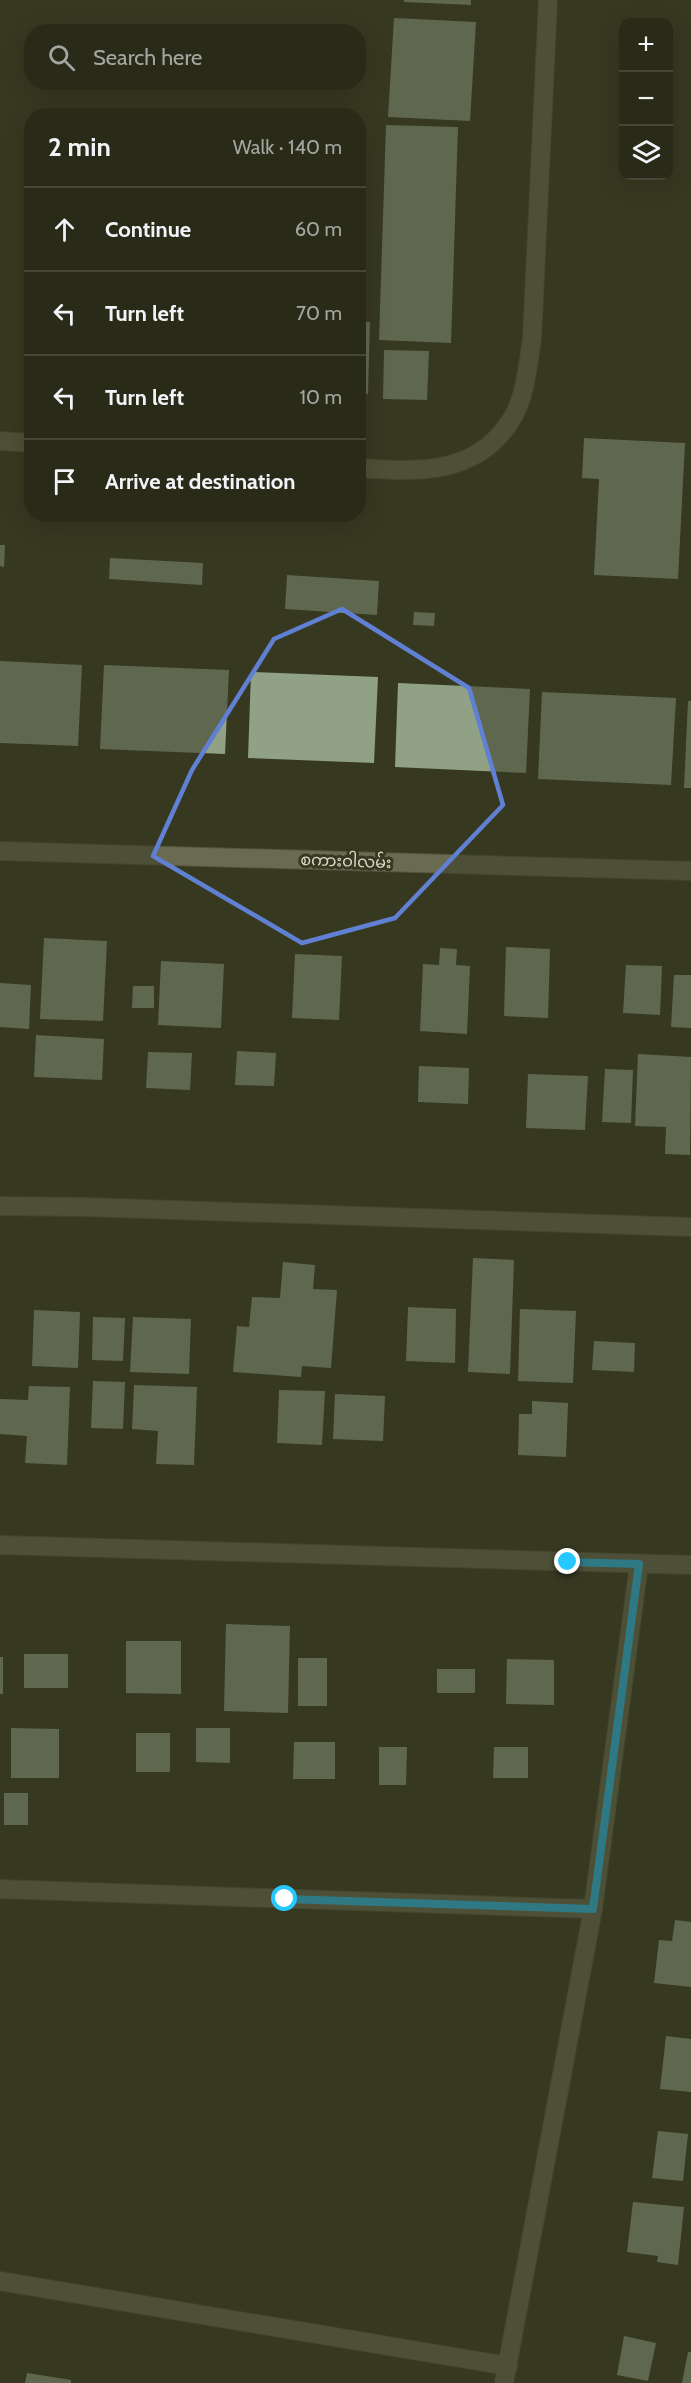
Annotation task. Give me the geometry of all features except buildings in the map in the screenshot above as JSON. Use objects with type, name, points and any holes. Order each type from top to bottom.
[{"type":"street","points":[[366,468],[436,469],[474,457],[497,439],[515,414],[526,378],[532,339],[548,0]]},
{"type":"street","points":[[0,441],[24,442]]},
{"type":"street","name":"စကားဝါလမ်း","points":[[0,851],[691,871]]},
{"type":"street","points":[[0,1206],[97,1207],[691,1227]]},
{"type":"street","points":[[0,1545],[691,1565]]},
{"type":"street","points":[[0,2281],[506,2374],[593,1909],[639,1564]]},
{"type":"street","points":[[0,1889],[593,1909]]},
{"type":"highlighted area","points":[[342,609],[469,688],[503,805],[395,918],[302,943],[153,856],[192,770],[274,639]]},
{"type":"route","points":[[285,1899],[593,1909],[639,1564],[568,1562]]}]
